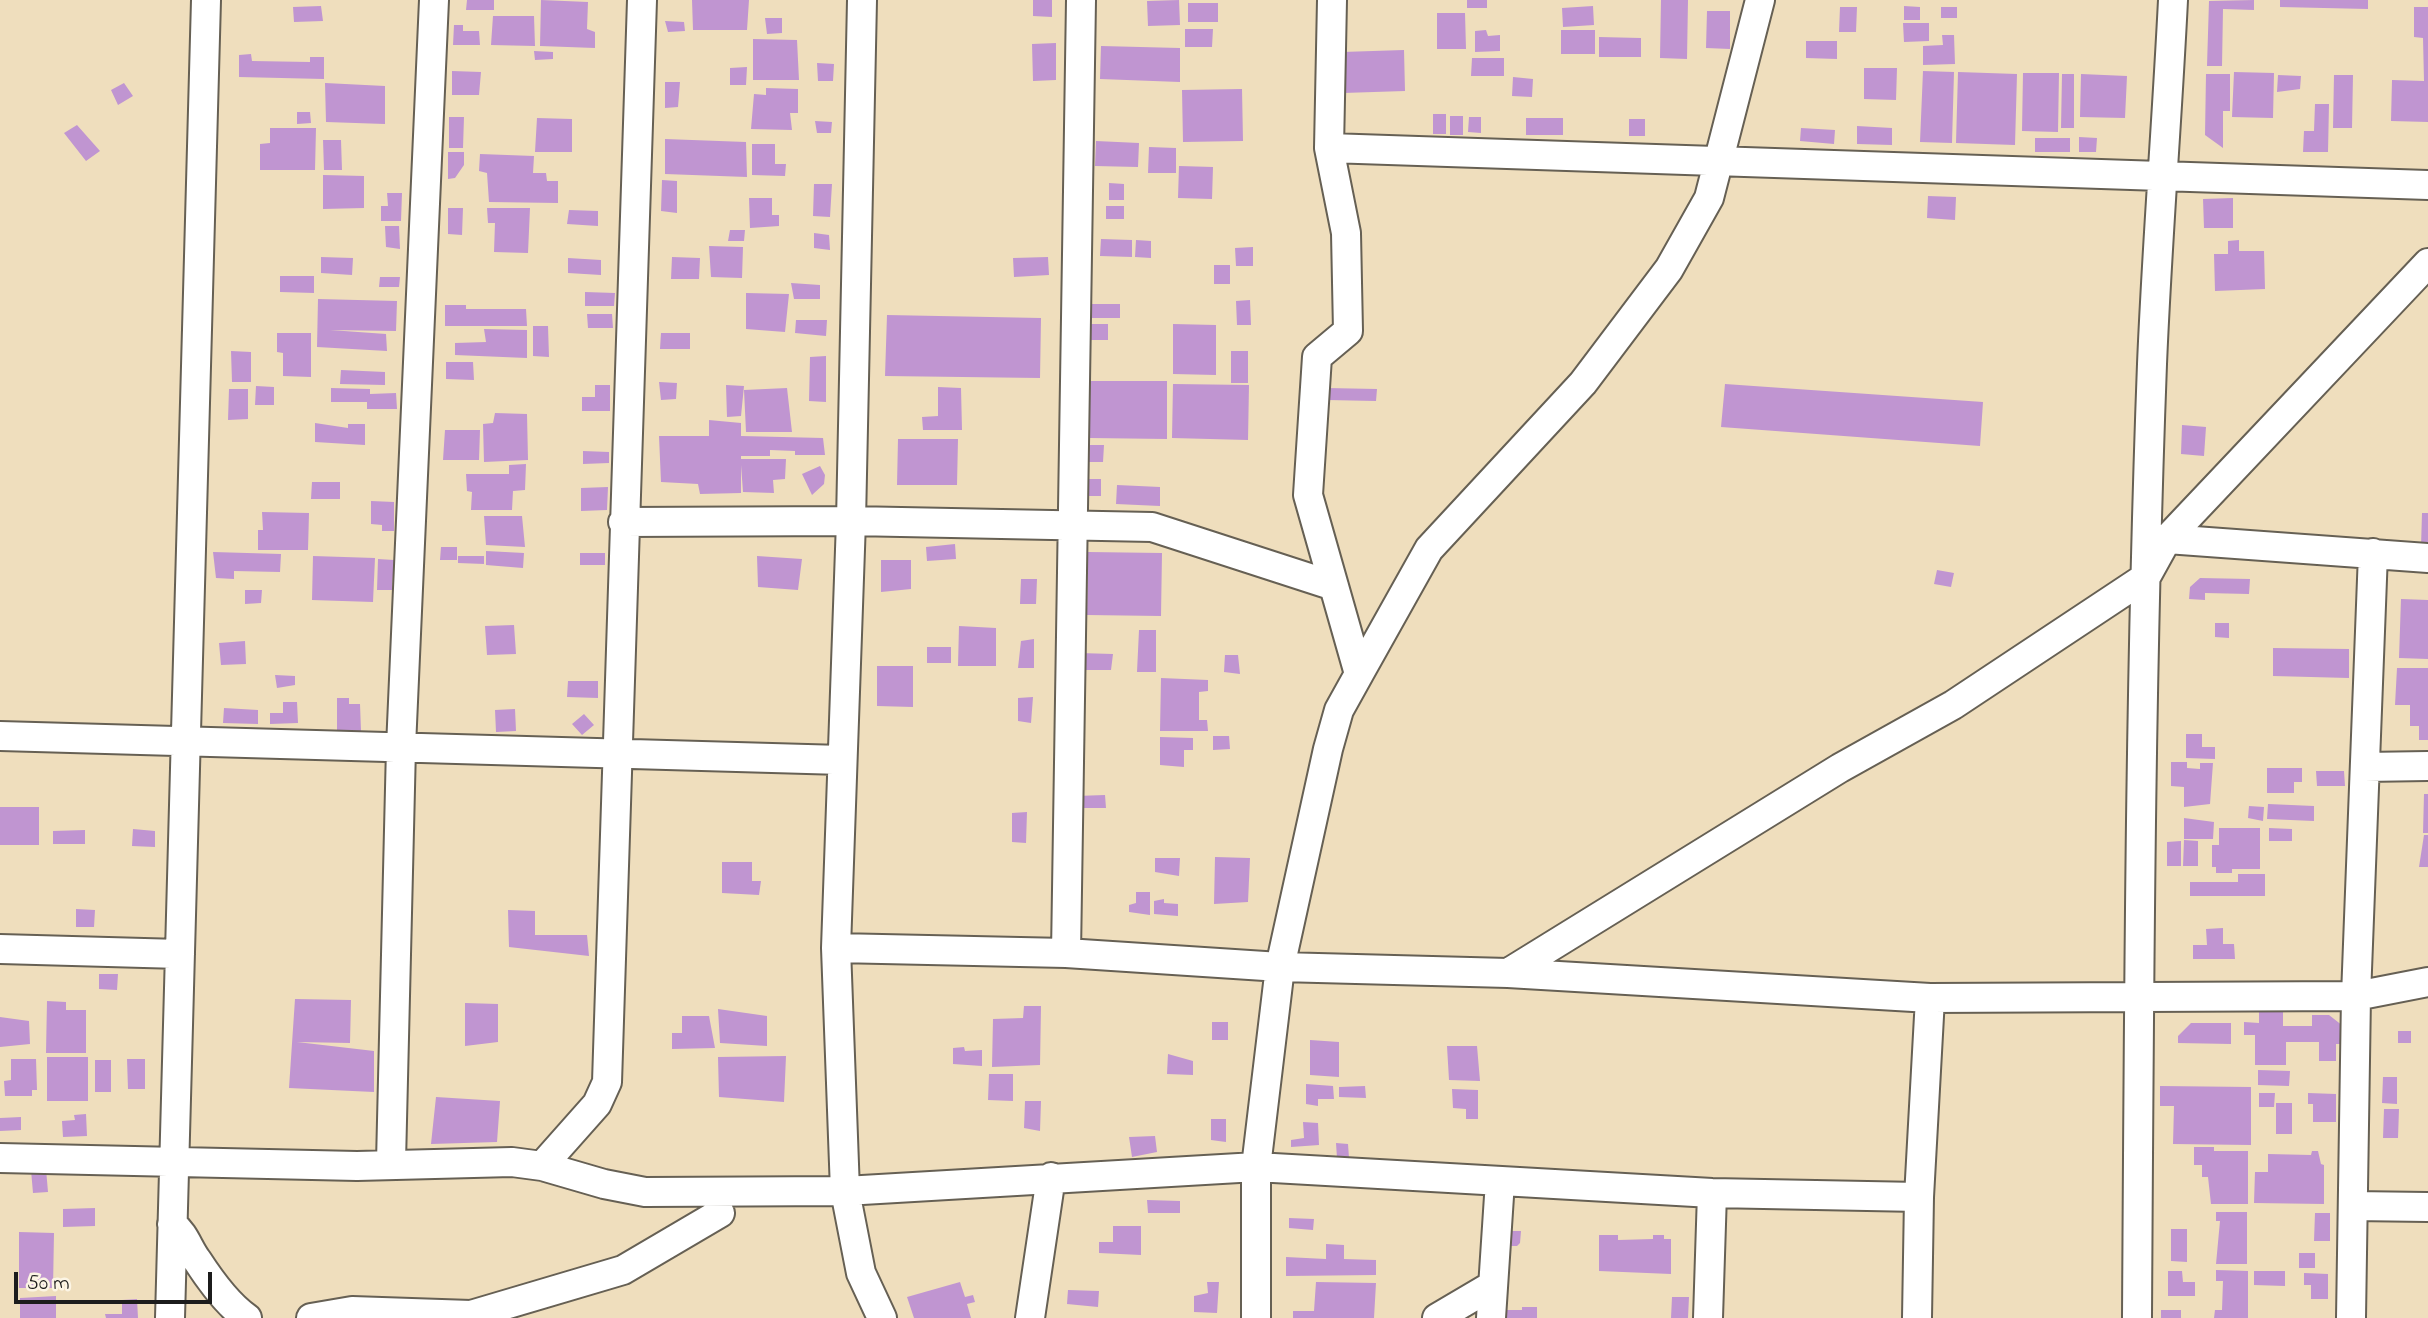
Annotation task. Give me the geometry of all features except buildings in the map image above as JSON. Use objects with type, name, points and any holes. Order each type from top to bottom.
[{"type":"street","points":[[170,1318],[206,0]]},
{"type":"street","points":[[391,1163],[401,747],[434,0]]},
{"type":"street","points":[[542,1166],[597,1104],[607,1082],[642,0]]},
{"type":"street","points":[[862,0],[851,521],[836,948],[845,1191],[861,1273],[882,1318]]},
{"type":"street","points":[[1066,953],[1081,0]]},
{"type":"street","points":[[1332,0],[1329,148],[1346,233],[1348,331],[1317,357],[1308,495],[1359,674]]},
{"type":"street","points":[[1256,1318],[1256,1167],[1280,967],[1339,710],[1429,549],[1583,383],[1670,269],[1709,198],[1760,0]]},
{"type":"street","points":[[2137,1318],[2140,997],[2138,944],[2152,362],[2174,0]]},
{"type":"street","points":[[1329,148],[2164,174],[2428,185]]},
{"type":"street","points":[[1508,973],[1840,768],[1953,705],[2146,577],[2167,539],[2428,263]]},
{"type":"street","points":[[624,522],[1074,523],[1152,527],[1334,586]]},
{"type":"street","points":[[2167,539],[2428,558]]},
{"type":"street","points":[[2351,1318],[2356,996],[2373,553]]},
{"type":"street","points":[[0,736],[842,760]]},
{"type":"street","points":[[2365,767],[2428,766]]},
{"type":"street","points":[[836,948],[1066,953],[1280,967],[1508,973],[1930,998],[2356,996],[2428,982]]},
{"type":"street","points":[[0,949],[180,954]]},
{"type":"street","points":[[1917,1318],[1919,1197],[1930,998]]},
{"type":"street","points":[[0,1158],[357,1166],[391,1163],[512,1162],[542,1166],[615,1188],[645,1192],[845,1191],[1256,1167],[1712,1193],[1919,1197]]},
{"type":"street","points":[[1030,1318],[1051,1177]]},
{"type":"street","points":[[1491,1318],[1500,1181]]},
{"type":"street","points":[[1708,1318],[1712,1193]]},
{"type":"street","points":[[2353,1206],[2428,1208]]},
{"type":"street","points":[[311,1318],[352,1311],[471,1315],[623,1270],[720,1213]]},
{"type":"street","points":[[172,1224],[181,1231],[197,1260],[236,1311],[247,1318]]},
{"type":"street","points":[[1437,1318],[1493,1285]]}]
